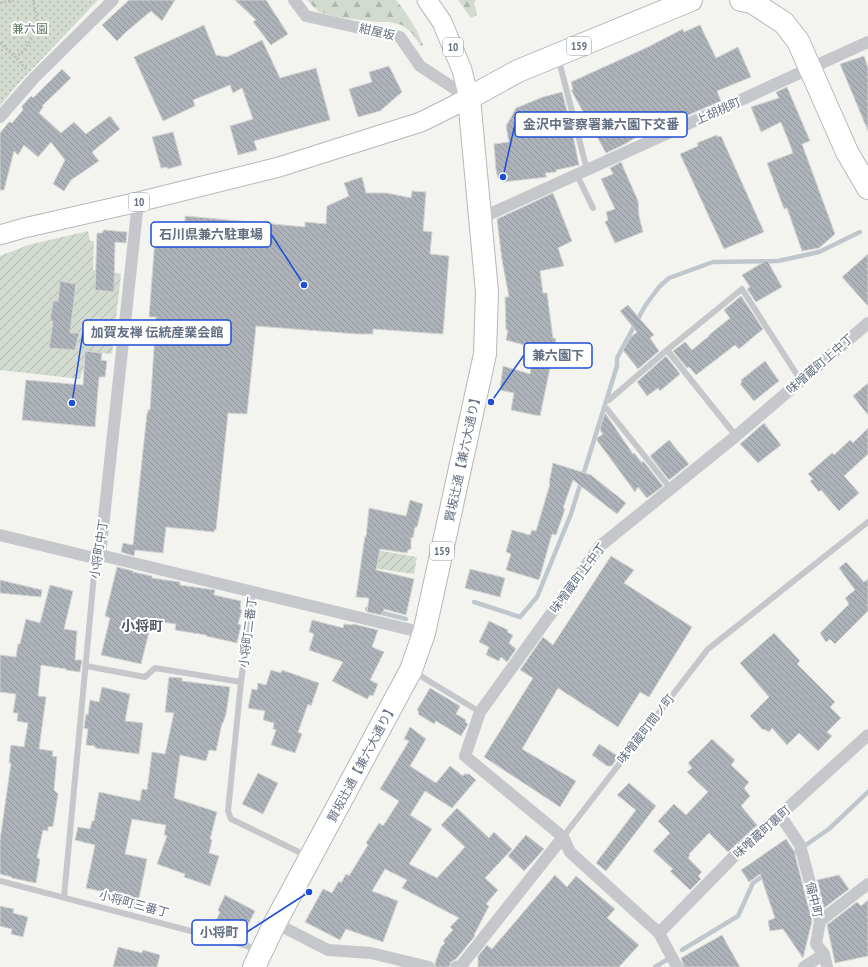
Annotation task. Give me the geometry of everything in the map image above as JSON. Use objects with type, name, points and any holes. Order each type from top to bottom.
[{"type":"highway","name":"159","points":[[469,98],[518,71],[691,0]]},
{"type":"highway","points":[[746,1],[784,23],[798,41],[847,152],[868,188]]},
{"type":"highway","name":"賢坂辻通【兼六大通り】","points":[[257,962],[275,923],[411,670],[424,633],[486,354],[487,292],[469,98]]},
{"type":"main road","name":"10","points":[[0,235],[286,165],[421,122],[469,98],[462,70],[442,22],[427,0]]},
{"type":"street","points":[[0,117],[34,78],[112,0]]},
{"type":"street","name":"紺屋坂","points":[[294,0],[306,16],[400,37],[420,66],[469,98]]},
{"type":"street","name":"上胡桃町","points":[[481,218],[868,42]]},
{"type":"street","name":"小将町中丁","points":[[100,555],[138,202]]},
{"type":"street","name":"味噌蔵町上中丁","points":[[563,837],[465,756],[480,712],[600,546],[736,436],[868,323]]},
{"type":"street","name":"小将町二番丁","points":[[0,535],[90,557],[100,555],[253,591]]},
{"type":"street","points":[[253,591],[424,633]]},
{"type":"street","name":"味噌蔵町裏町","points":[[659,933],[750,840],[780,815],[868,735]]},
{"type":"street","name":"備中町","points":[[780,815],[801,849],[820,920],[816,944],[824,954],[827,967]]},
{"type":"street","points":[[563,837],[570,852],[659,933],[676,967]]},
{"type":"street","name":"味噌蔵町間ノ町","points":[[456,967],[461,966],[563,837]]},
{"type":"street","points":[[820,920],[868,884]]},
{"type":"street","points":[[275,923],[328,950],[372,953],[429,967]]},
{"type":"street","points":[[804,967],[824,954]]},
{"type":"lane","points":[[558,55],[582,172],[593,208]]},
{"type":"lane","points":[[610,400],[667,350],[742,289],[801,381]]},
{"type":"lane","points":[[667,350],[736,436]]},
{"type":"lane","points":[[607,409],[671,489]]},
{"type":"lane","name":"味噌蔵町間ノ町","points":[[563,837],[708,649],[868,522]]},
{"type":"lane","name":"小将町中丁","points":[[64,897],[96,564],[100,555]]},
{"type":"lane","name":"小将町二番丁","points":[[253,591],[241,682],[228,811],[231,819],[311,858]]},
{"type":"lane","points":[[86,666],[145,677],[155,668],[241,682]]},
{"type":"lane","points":[[411,670],[480,712]]},
{"type":"lane","name":"小将町三番丁","points":[[0,881],[248,946],[257,962]]},
{"type":"path","points":[[0,3],[15,0]]},
{"type":"path","points":[[15,57],[22,53],[34,33],[37,21],[33,0]]},
{"type":"path","points":[[0,42],[34,78]]},
{"type":"green space","name":"兼六園","points":[[0,0],[98,0],[17,85],[0,106]]},
{"type":"green space","points":[[307,0],[396,0],[417,31],[423,45],[421,46],[411,32],[402,25],[389,22],[376,22],[338,17],[319,12]]},
{"type":"green space","points":[[458,0],[476,0],[474,3],[477,15],[471,18]]},
{"type":"green space","points":[[88,231],[90,241],[94,241],[93,270],[121,274],[112,354],[85,351],[85,362],[80,379],[0,370],[0,256],[28,245]]},
{"type":"green space","points":[[376,550],[417,557],[414,574],[373,568]]},
{"type":"building","points":[[129,0],[175,0],[162,21],[151,11],[117,41],[102,25]]},
{"type":"building","points":[[235,0],[266,0],[288,34],[271,45],[253,22],[256,20]]},
{"type":"building","points":[[204,25],[216,55],[227,57],[262,40],[280,78],[316,68],[330,120],[254,141],[257,150],[238,155],[230,126],[253,119],[242,88],[233,93],[230,85],[193,100],[195,106],[163,121],[134,57]]},
{"type":"building","points":[[700,25],[716,58],[738,47],[751,77],[717,91],[721,101],[646,135],[645,132],[606,153],[571,90],[573,90],[571,82],[646,48],[683,29],[684,32]]},
{"type":"building","points":[[864,56],[868,68],[868,131],[840,64]]},
{"type":"building","points":[[389,66],[402,92],[380,111],[358,117],[349,89],[372,82],[369,72]]},
{"type":"building","points":[[62,69],[71,78],[42,106],[43,107],[39,113],[61,133],[74,122],[86,134],[110,116],[120,129],[92,152],[99,161],[71,180],[64,191],[53,184],[65,160],[51,142],[38,157],[24,145],[18,155],[14,151],[4,190],[0,190],[0,133],[9,122],[12,123],[23,110],[22,106],[31,96],[33,98]]},
{"type":"building","points":[[787,87],[810,141],[802,144],[835,234],[819,248],[802,251],[787,208],[784,209],[767,163],[793,153],[781,122],[761,132],[751,107],[779,98],[776,92]]},
{"type":"building","points":[[562,92],[579,165],[556,170],[556,172],[545,173],[547,177],[503,182],[498,178],[496,170],[494,144],[509,142],[506,126],[516,108],[543,97]]},
{"type":"building","points":[[173,132],[182,165],[168,169],[167,167],[161,168],[152,137]]},
{"type":"building","points":[[717,135],[718,137],[721,136],[764,232],[724,249],[680,154],[698,146],[697,143]]},
{"type":"building","points":[[621,162],[638,201],[639,216],[643,232],[615,243],[605,222],[608,220],[606,212],[615,209],[601,179],[613,174],[610,168]]},
{"type":"building","points":[[362,177],[366,193],[387,193],[411,198],[412,191],[426,192],[423,231],[432,232],[430,254],[449,256],[443,334],[373,329],[373,334],[357,334],[256,326],[247,414],[228,413],[216,530],[214,530],[214,532],[166,527],[163,553],[135,550],[134,556],[121,552],[123,543],[133,545],[147,413],[148,410],[150,410],[156,317],[149,317],[155,239],[163,240],[164,225],[185,227],[185,216],[305,227],[305,222],[326,224],[327,206],[349,196],[344,183]]},
{"type":"building","points":[[553,193],[572,241],[558,248],[564,266],[540,271],[543,293],[547,293],[553,338],[556,339],[540,416],[511,410],[514,393],[500,390],[503,366],[530,374],[535,348],[506,340],[508,330],[506,330],[505,297],[509,297],[502,260],[497,219]]},
{"type":"building","points":[[104,230],[127,232],[126,243],[115,242],[114,292],[95,290],[97,233],[102,233]]},
{"type":"building","points":[[868,254],[868,306],[842,277]]},
{"type":"building","points":[[767,260],[782,287],[756,302],[747,289],[750,287],[742,275]]},
{"type":"building","points":[[60,281],[76,284],[70,333],[79,333],[75,350],[49,348],[53,321],[50,321],[53,301],[58,301]]},
{"type":"building","points":[[741,296],[763,329],[739,349],[735,345],[696,375],[689,367],[687,368],[673,351],[685,342],[692,350],[730,318],[724,310]]},
{"type":"building","points":[[628,305],[654,335],[650,338],[659,351],[638,369],[623,350],[631,337],[637,332],[620,311]]},
{"type":"building","points":[[85,351],[102,353],[101,360],[107,361],[105,377],[99,377],[95,427],[22,420],[26,380],[83,385]]},
{"type":"building","points":[[666,356],[680,374],[660,391],[658,388],[647,396],[637,382]]},
{"type":"building","points":[[765,361],[779,381],[754,401],[740,384],[742,382],[741,380]]},
{"type":"building","points":[[868,383],[868,415],[853,396]]},
{"type":"building","points":[[605,413],[633,454],[634,453],[642,463],[643,461],[663,486],[647,498],[638,487],[635,492],[596,439],[603,434],[600,428]]},
{"type":"building","points":[[764,423],[781,445],[758,463],[740,444]]},
{"type":"building","points":[[868,428],[868,454],[844,476],[859,493],[839,511],[821,490],[819,492],[810,481],[813,479],[808,474],[832,453],[834,455],[850,440],[853,443]]},
{"type":"building","points":[[669,440],[689,464],[669,480],[650,456]]},
{"type":"building","points":[[553,463],[591,475],[626,503],[617,514],[573,480],[563,508],[565,509],[556,535],[552,534],[539,580],[506,570],[511,554],[506,552],[512,530],[530,535],[532,530],[536,531],[550,484]]},
{"type":"building","points":[[410,500],[423,504],[413,538],[411,537],[411,549],[408,550],[407,553],[380,549],[376,570],[414,579],[406,615],[384,609],[382,615],[367,612],[369,598],[356,597],[365,536],[366,537],[369,508],[406,516]]},
{"type":"building","points":[[611,556],[634,570],[624,583],[692,627],[649,697],[640,692],[618,727],[558,688],[522,749],[576,781],[560,807],[484,757],[533,678],[520,670],[543,637],[553,645]]},
{"type":"building","points":[[846,562],[864,582],[868,579],[868,611],[835,644],[830,639],[826,642],[820,633],[849,604],[845,598],[855,590],[839,568]]},
{"type":"building","points":[[117,567],[152,576],[152,578],[180,582],[180,585],[215,590],[214,595],[241,601],[240,609],[242,610],[238,624],[241,625],[237,643],[206,635],[175,630],[176,624],[162,622],[160,629],[150,628],[141,664],[101,655],[110,618],[105,616]]},
{"type":"building","points":[[470,569],[505,578],[500,597],[465,588]]},
{"type":"building","points":[[0,580],[42,590],[41,597],[0,593]]},
{"type":"building","points":[[50,585],[73,591],[64,629],[77,631],[75,660],[82,660],[80,672],[41,665],[38,696],[46,697],[39,749],[53,751],[52,756],[57,757],[54,790],[58,794],[53,826],[48,827],[48,831],[43,830],[37,858],[40,859],[36,883],[0,874],[0,840],[11,763],[9,763],[11,745],[24,747],[28,723],[17,721],[18,713],[13,713],[16,694],[0,692],[0,655],[16,657],[18,644],[20,644],[26,619],[40,623]]},
{"type":"building","points":[[312,620],[343,628],[344,624],[353,624],[378,630],[372,647],[384,652],[370,680],[378,684],[373,696],[370,695],[367,699],[332,681],[343,662],[309,650],[314,634],[309,632]]},
{"type":"building","points":[[489,621],[508,630],[507,632],[513,635],[509,643],[516,649],[507,662],[501,657],[499,661],[486,655],[489,647],[479,642]]},
{"type":"building","points":[[774,633],[800,661],[797,664],[835,702],[830,707],[841,718],[827,732],[832,736],[818,751],[799,733],[787,745],[772,728],[769,732],[764,729],[763,730],[750,716],[769,697],[740,663]]},
{"type":"building","points":[[271,670],[281,673],[282,670],[319,683],[311,706],[308,704],[298,732],[302,734],[295,753],[271,745],[276,730],[273,729],[274,723],[263,720],[265,711],[248,708],[252,689],[257,690],[258,683],[266,685]]},
{"type":"building","points":[[169,677],[182,678],[182,681],[230,687],[226,714],[222,723],[216,751],[209,750],[206,761],[180,755],[174,798],[217,812],[210,839],[212,840],[209,853],[219,856],[210,886],[184,877],[185,874],[157,864],[167,836],[164,835],[166,825],[132,819],[125,854],[147,859],[137,908],[122,904],[124,896],[86,888],[95,845],[75,840],[78,827],[90,829],[92,821],[94,821],[99,792],[140,801],[142,789],[147,790],[152,752],[165,754],[174,713],[165,712]]},
{"type":"building","points":[[102,687],[130,694],[125,721],[143,723],[139,754],[95,748],[95,746],[86,745],[88,729],[84,728],[86,714],[88,715],[90,700],[99,702]]},
{"type":"building","points":[[430,688],[460,706],[456,714],[466,720],[465,722],[468,724],[461,736],[436,721],[434,724],[418,714],[419,712],[417,710]]},
{"type":"building","points":[[410,727],[426,739],[410,766],[436,783],[450,766],[463,776],[464,774],[469,774],[476,780],[452,808],[425,791],[410,815],[432,829],[409,864],[437,878],[465,847],[441,825],[457,808],[489,838],[494,832],[512,849],[485,878],[498,890],[486,904],[489,906],[474,935],[475,936],[456,959],[451,962],[449,967],[436,967],[435,963],[441,947],[445,943],[443,941],[453,930],[450,927],[459,918],[402,888],[407,880],[385,869],[372,891],[398,901],[383,942],[346,929],[340,940],[305,922],[323,889],[332,893],[339,881],[341,883],[346,874],[349,876],[368,845],[366,843],[379,823],[383,826],[399,801],[380,789],[409,741],[404,739]]},
{"type":"building","points":[[712,739],[735,760],[731,765],[749,782],[744,788],[750,796],[741,806],[757,825],[728,852],[709,833],[689,854],[690,855],[688,858],[702,872],[698,876],[701,879],[690,890],[670,871],[673,869],[653,851],[670,833],[658,821],[674,804],[686,815],[708,792],[687,772],[692,768],[688,763]]},
{"type":"building","points":[[599,744],[618,756],[612,766],[607,766],[592,755]]},
{"type":"building","points":[[258,773],[278,783],[263,814],[242,804]]},
{"type":"building","points":[[629,783],[656,806],[606,871],[596,863],[636,810],[617,795]]},
{"type":"building","points":[[526,835],[544,849],[524,871],[508,856]]},
{"type":"building","points":[[786,839],[794,851],[812,921],[803,958],[783,929],[770,931],[768,921],[775,918],[760,874],[749,882],[741,870]]},
{"type":"building","points":[[555,875],[567,887],[576,876],[615,909],[607,918],[639,945],[619,967],[478,967],[478,956],[487,945],[492,949]]},
{"type":"building","points":[[839,875],[849,889],[824,908],[817,880]]},
{"type":"building","points":[[225,895],[255,911],[241,938],[239,939],[211,932],[220,912],[218,910]]},
{"type":"building","points":[[868,900],[868,956],[835,963],[827,925],[857,902],[861,906]]},
{"type":"building","points":[[0,906],[14,909],[13,913],[28,917],[23,937],[11,934],[12,929],[0,926]]},
{"type":"building","points":[[722,935],[740,967],[684,967],[681,958]]},
{"type":"building","points":[[118,947],[142,953],[143,950],[160,955],[157,967],[113,967]]},
{"type":"waterway","points":[[474,602],[520,617],[537,597],[571,514],[617,366],[617,358],[645,306],[659,287],[669,278],[713,262],[778,261],[819,252],[860,232]]},
{"type":"waterway","points":[[367,609],[406,619]]},
{"type":"waterway","points":[[790,856],[829,829],[868,792]]},
{"type":"waterway","points":[[682,950],[738,916],[753,883],[766,874]]},
{"type":"waterway","points":[[655,967],[668,959]]},
{"type":"place","name":"金沢中警察署兼六園下交番","points":[[503,177]]},
{"type":"place","name":"石川県兼六駐車場","points":[[304,285]]},
{"type":"place","name":"兼六園下","points":[[491,402]]},
{"type":"place","name":"加賀友禅 伝統産業会館","points":[[72,403]]},
{"type":"place","name":"小将町","points":[[309,892]]},
{"type":"district","name":"小将町","points":[[142,626]]}]
